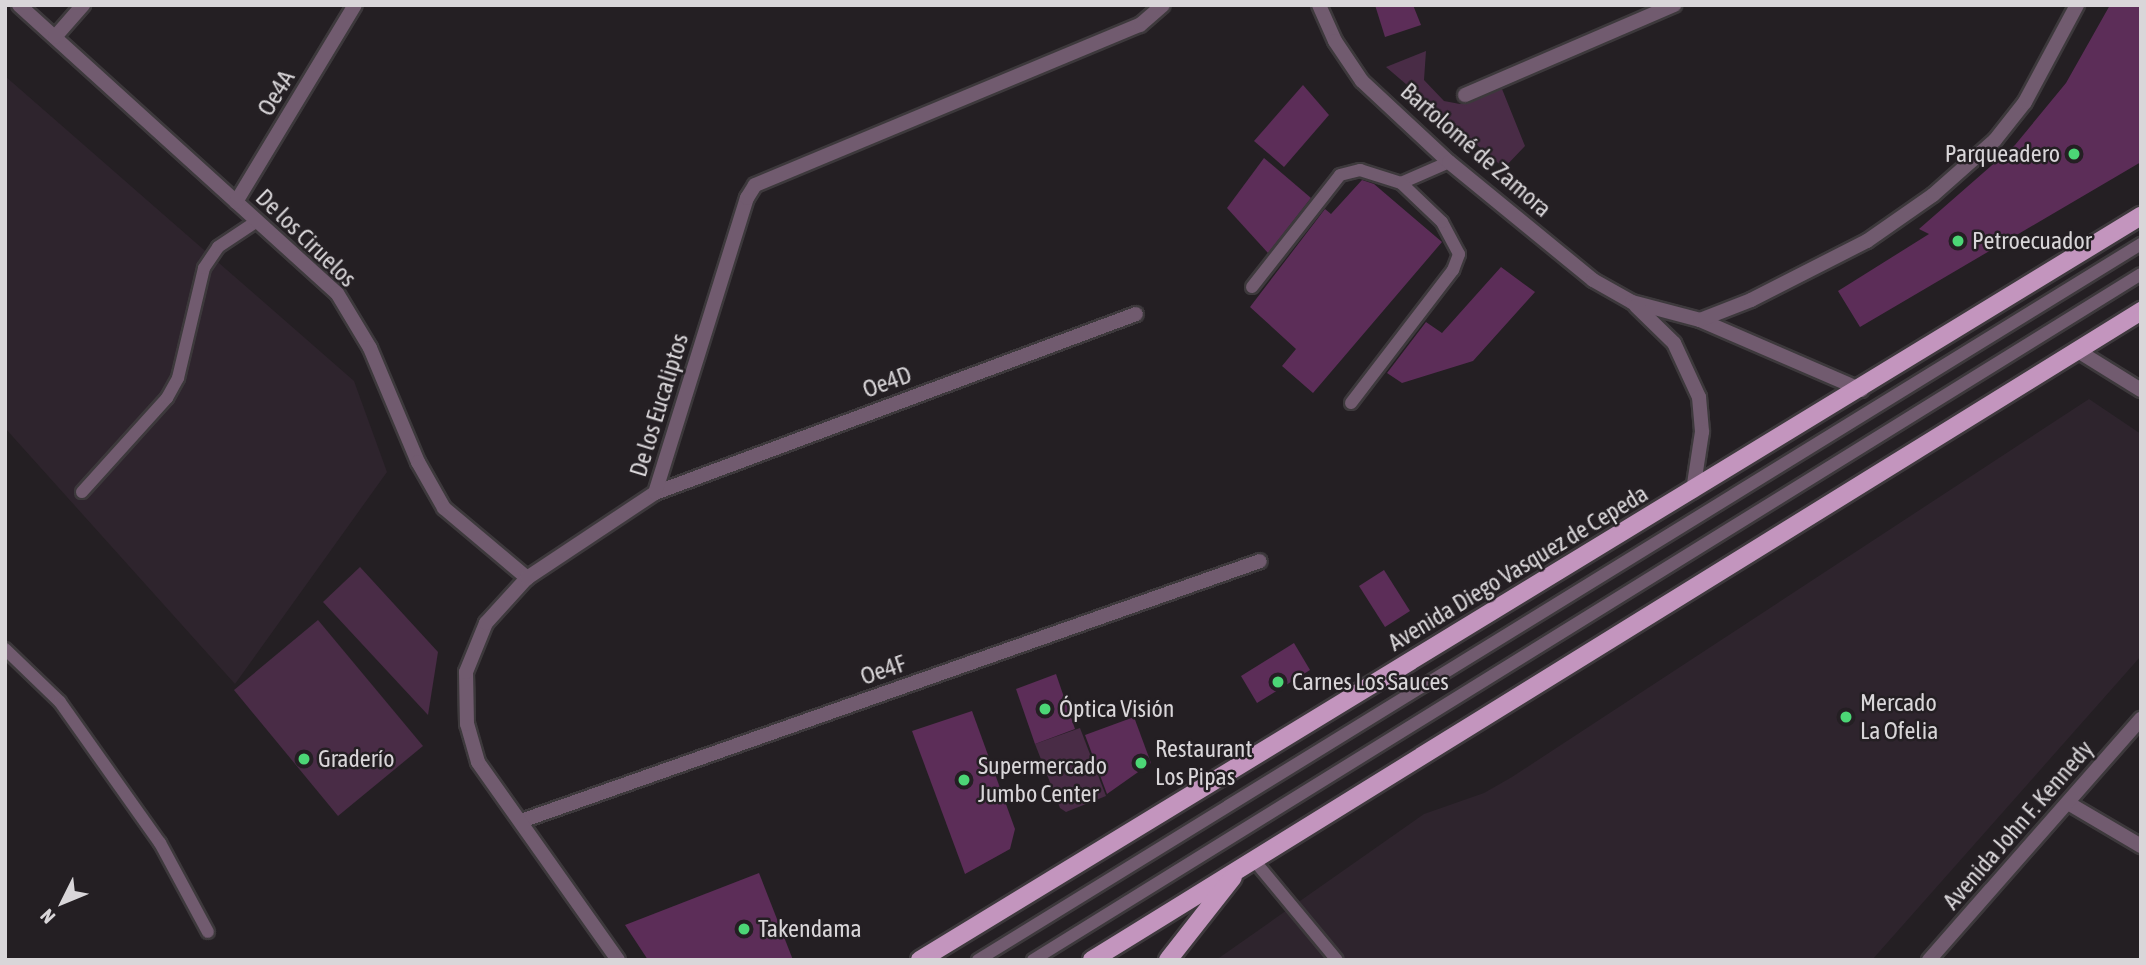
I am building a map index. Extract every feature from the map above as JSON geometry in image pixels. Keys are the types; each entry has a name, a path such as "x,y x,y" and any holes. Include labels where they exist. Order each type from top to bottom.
{"main road":[{"name":"Avenida Diego Vasquez de Cepeda","path":"920,960 1862,390 2141,216"},
{"path":"1092,960 2141,312"},
{"path":"1168,960 1247,864"}],"street":[{"name":"De los Ciruelos","path":"19,5 337,293 370,348 418,462 444,508 527,578"},
{"path":"55,37 83,5"},
{"name":"Oe4A","path":"236,202 355,5"},
{"name":"De los Eucaliptos","path":"618,960 478,762 467,724 466,672 486,624 527,578 655,493 747,198 755,185 1140,25 1163,5"},
{"name":"Bartolomé de Zamora","path":"1319,5 1335,41 1362,81 1449,162 1593,280 1632,302 1700,320 1862,390"},
{"path":"1465,95 1674,5"},
{"path":"1700,320 1767,292 1867,241 1933,195 1995,140 2025,102 2077,5"},
{"name":"Bartolomé de Zamora","path":"1632,302 1674,343 1695,385 1702,432 1693,491"},
{"name":"Oe4D","path":"655,493 1136,314"},
{"path":"2078,351 2141,390"},
{"name":"Oe4F","path":"521,821 1259,561"},
{"name":"Avenida John F. Kennedy","path":"1929,960 2141,719"},
{"path":"2068,803 2141,846"}],"lane":[{"path":"1401,183 1449,162"},
{"path":"1252,287 1340,175 1360,170 1401,183 1435,214 1459,254 1453,270 1352,403"},
{"path":"82,492 167,398 178,378 204,268 218,247 257,221"},
{"path":"978,960 2141,244"},
{"path":"1032,960 2141,274"},
{"path":"5,649 60,702 160,843 208,932"},
{"path":"1247,864 1337,960"}],"shaded area":[{"path":"1426,51 1424,80 1444,101 1460,104 1502,89 1525,146 1504,168 1386,67"},
{"path":"5,76 354,381 387,472 235,684 5,428"},
{"name":"Mercado La Ofelia","path":"2089,399 2141,434 2141,656 1872,960 1216,960 1424,814 1484,793 1512,777"},
{"path":"360,567 438,652 428,715 323,602"},
{"path":"318,620 423,746 338,816 234,690"},
{"path":"1080,728 1106,796 1066,812 1060,808 1035,744"}],"building":[{"path":"1375,5 1413,5 1421,25 1385,37"},
{"name":"Parqueadero","path":"2110,5 2141,5 2141,162 1860,327 1838,291 1929,234 1919,229 2015,145 2066,83"},
{"path":"1303,85 1329,115 1284,167 1254,141"},
{"path":"1264,158 1311,198 1268,253 1227,208"},
{"path":"1362,180 1374,184 1442,242 1313,393 1282,366 1296,349 1250,307 1325,209 1331,214"},
{"path":"1501,267 1535,292 1473,361 1402,383 1387,373 1426,322 1442,333"},
{"path":"1384,570 1410,611 1385,627 1359,586"},
{"path":"1294,643 1310,670 1257,703 1241,676"},
{"name":"Óptica Visión","path":"1056,674 1075,729 1035,744 1016,689"},
{"name":"Supermercado Jumbo Center","path":"972,711 1015,829 1010,849 965,874 912,731"},
{"path":"1134,717 1151,763 1107,794 1085,735"},
{"path":"759,873 793,960 648,960 625,925"}],"place":[{"name":"Parqueadero","path":"2074,154"},
{"name":"Petroecuador","path":"1958,241"},
{"name":"Carnes Los Sauces","path":"1278,682"},
{"name":"Óptica Visión","path":"1045,709"},
{"name":"Mercado La Ofelia","path":"1846,717"},
{"name":"Graderío","path":"304,759"},
{"name":"Restaurant Los Pipas","path":"1141,763"},
{"name":"Supermercado Jumbo Center","path":"964,780"},
{"name":"Takendama","path":"744,929"}]}
